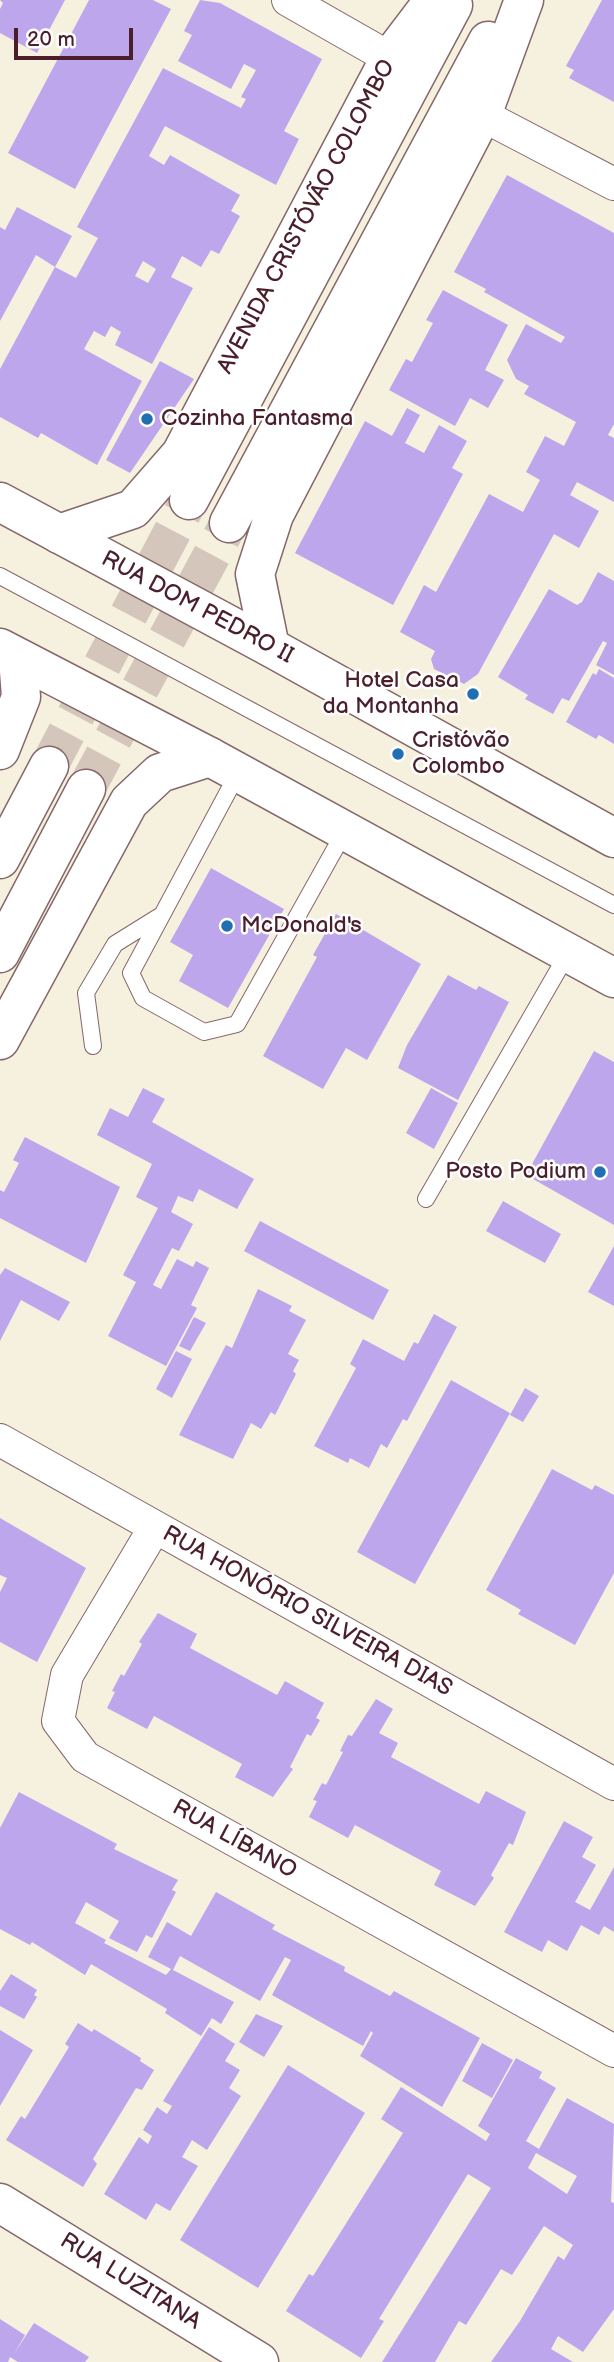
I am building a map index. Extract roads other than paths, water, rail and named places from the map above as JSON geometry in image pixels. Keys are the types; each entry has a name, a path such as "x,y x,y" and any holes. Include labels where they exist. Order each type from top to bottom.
{"main road":[{"name":"AVENIDA CRISTÓVÃO COLOMBO","path":"59,534 133,509 181,454 403,65 434,0"},
{"path":"189,500 403,65 456,0"},
{"path":"229,523 510,0"},
{"path":"270,647 255,574 274,515 482,115 524,0"},
{"name":"RUA DOM PEDRO II","path":"0,502 270,647 614,838"},
{"path":"0,750 22,697 9,653"},
{"path":"9,653 224,765 614,978"},
{"path":"0,1040 129,802 160,773 224,765"},
{"path":"0,859 49,766"},
{"path":"0,953 86,789"},
{"name":"RUA LUZITANA","path":"0,2203 259,2362"}],"street":[{"path":"288,0 403,65"},
{"path":"482,115 614,184"},
{"name":"RUA HONÓRIO SILVEIRA DIAS","path":"0,1440 614,1784"},
{"name":"RUA LÍBANO","path":"155,1527 67,1675 58,1721 85,1756 614,2051"}],"lane":[{"path":"0,576 614,905"},
{"path":"224,765 162,915 131,973 143,998 204,1032 237,1024 345,831"},
{"path":"93,1046 86,993 115,944 162,915"},
{"path":"426,1199 568,953"}],"tunnel":[{"path":"49,766 189,500"},
{"path":"86,789 229,523"}],"place":[{"name":"Cozinha Fantasma","path":"147,419"},
{"name":"Hotel Casa da Montanha","path":"473,694"},
{"name":"Cristóvão Colombo","path":"398,754"},
{"name":"McDonald's","path":"227,926"},
{"name":"Posto Podium","path":"600,1172"}]}
